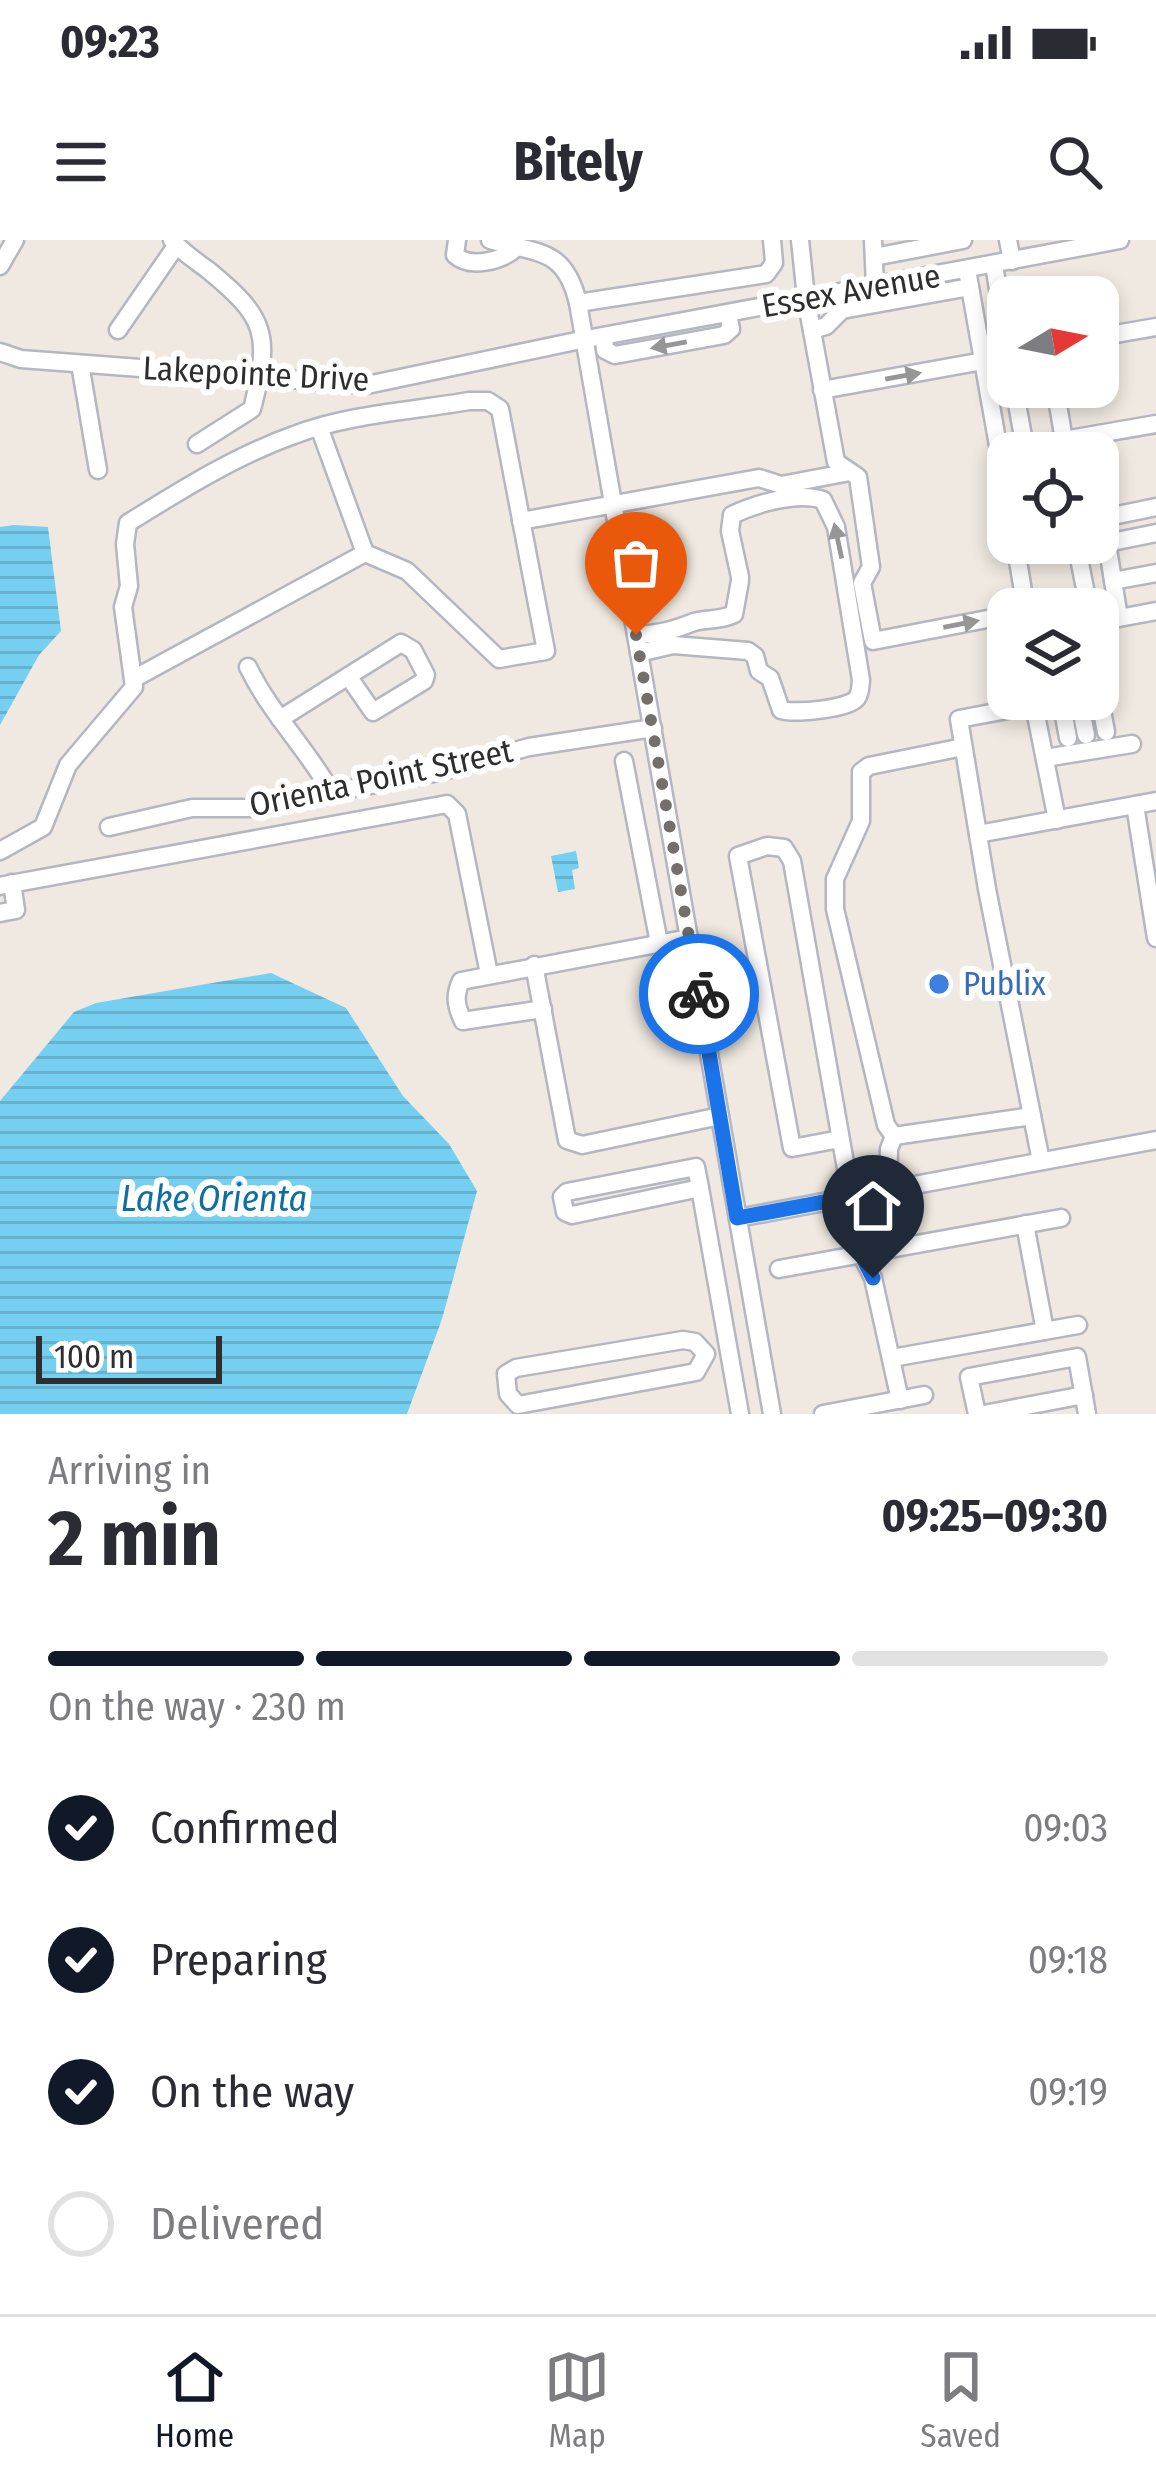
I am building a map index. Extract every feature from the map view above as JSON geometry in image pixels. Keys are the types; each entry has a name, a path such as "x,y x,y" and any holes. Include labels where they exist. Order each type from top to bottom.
{"street":[{"path":"0,266 15,240"},
{"path":"457,240 455,255 470,263 516,248"},
{"path":"490,240 559,260 572,279 772,1414"},
{"path":"578,304 766,274 773,263 772,240"},
{"path":"800,240 822,390 843,467 858,477 872,567 862,583 873,641 987,618"},
{"path":"875,286 873,248 963,240"},
{"path":"1001,276 1008,240"},
{"name":"Essex Avenue","path":"581,340 875,286 968,279 1057,246 1120,240"},
{"path":"118,330 174,243 244,299 260,322 260,376 252,409 197,444"},
{"path":"812,329 826,326 842,310 968,279 996,432"},
{"path":"1119,333 1156,327"},
{"name":"Lakepointe Drive","path":"0,352 21,359 367,386 581,340"},
{"path":"822,390 983,361"},
{"path":"80,364 98,470"},
{"path":"0,851 43,827 68,765 134,687 123,607 128,586 124,544 128,523 201,478 292,435 319,427 470,401 488,401 500,409 546,651 500,659 407,571 365,553 319,427"},
{"path":"1119,433 1156,424"},
{"path":"521,521 759,478 782,485 843,467"},
{"path":"813,496 824,500 836,526 860,694 852,704 789,713 781,710 770,678 759,671 755,656 748,651 637,644 693,622 734,614 740,579 730,531 732,515 813,496"},
{"path":"1119,515 1156,507"},
{"path":"1119,541 1156,533"},
{"path":"135,679 365,553"},
{"path":"1110,564 1119,618 1156,611"},
{"path":"1113,581 1156,573"},
{"path":"693,622 698,650"},
{"path":"280,719 348,676 401,643 413,650 426,675 424,681 373,712 348,676"},
{"path":"248,667 267,707 313,760 330,790"},
{"path":"1041,1161 959,718 1034,705 1058,820"},
{"path":"1073,720 1079,731"},
{"name":"Orienta Point Street","path":"109,827 176,811 250,808 444,771 529,747 653,728"},
{"path":"1045,758 1132,744"},
{"path":"894,1136 886,1125 835,909 835,879 861,821 861,772 869,766 963,747"},
{"path":"624,761 659,943"},
{"path":"978,834 1156,801"},
{"path":"0,913 16,910 6,885 447,804 457,814 489,974"},
{"path":"1135,805 1156,938"},
{"path":"840,1139 792,1148 738,856 767,846 784,848 792,861 861,1254 873,1278 900,1400"},
{"path":"542,1009 463,1021 455,1005 461,981 689,938"},
{"path":"534,965 567,1140 574,1144 720,1116"},
{"path":"894,1136 1032,1116"},
{"path":"888,1190 894,1136"},
{"path":"737,1218 1156,1140"},
{"path":"700,1188 572,1216 562,1197 567,1192 694,1166 700,1188 740,1414"},
{"path":"779,1269 1060,1218"},
{"path":"1025,1224 1045,1331"},
{"path":"892,1358 1078,1324"},
{"path":"683,1340 695,1342 706,1354 696,1372 518,1406 508,1394 506,1374 516,1368 683,1340"},
{"path":"706,1354 760,1344"},
{"path":"1084,1395 981,1414 969,1377 1077,1357 1088,1414"},
{"path":"823,1414 924,1395"}],"water":[{"path":"0,527 48,527 61,631 39,655 0,725"},
{"path":"576,851 575,889 558,892 551,856"},
{"name":"Lake Orienta","path":"271,973 346,1008 403,1096 449,1144 477,1191 442,1319 407,1414 0,1414 0,1101 74,1012 96,1003"}],"way so far":[{"path":"636,635 699,994"}],"place":[{"name":"Publix","path":"939,984"}],"route":[{"path":"699,994 737,1218 850,1197 861,1254 873,1278"}]}
